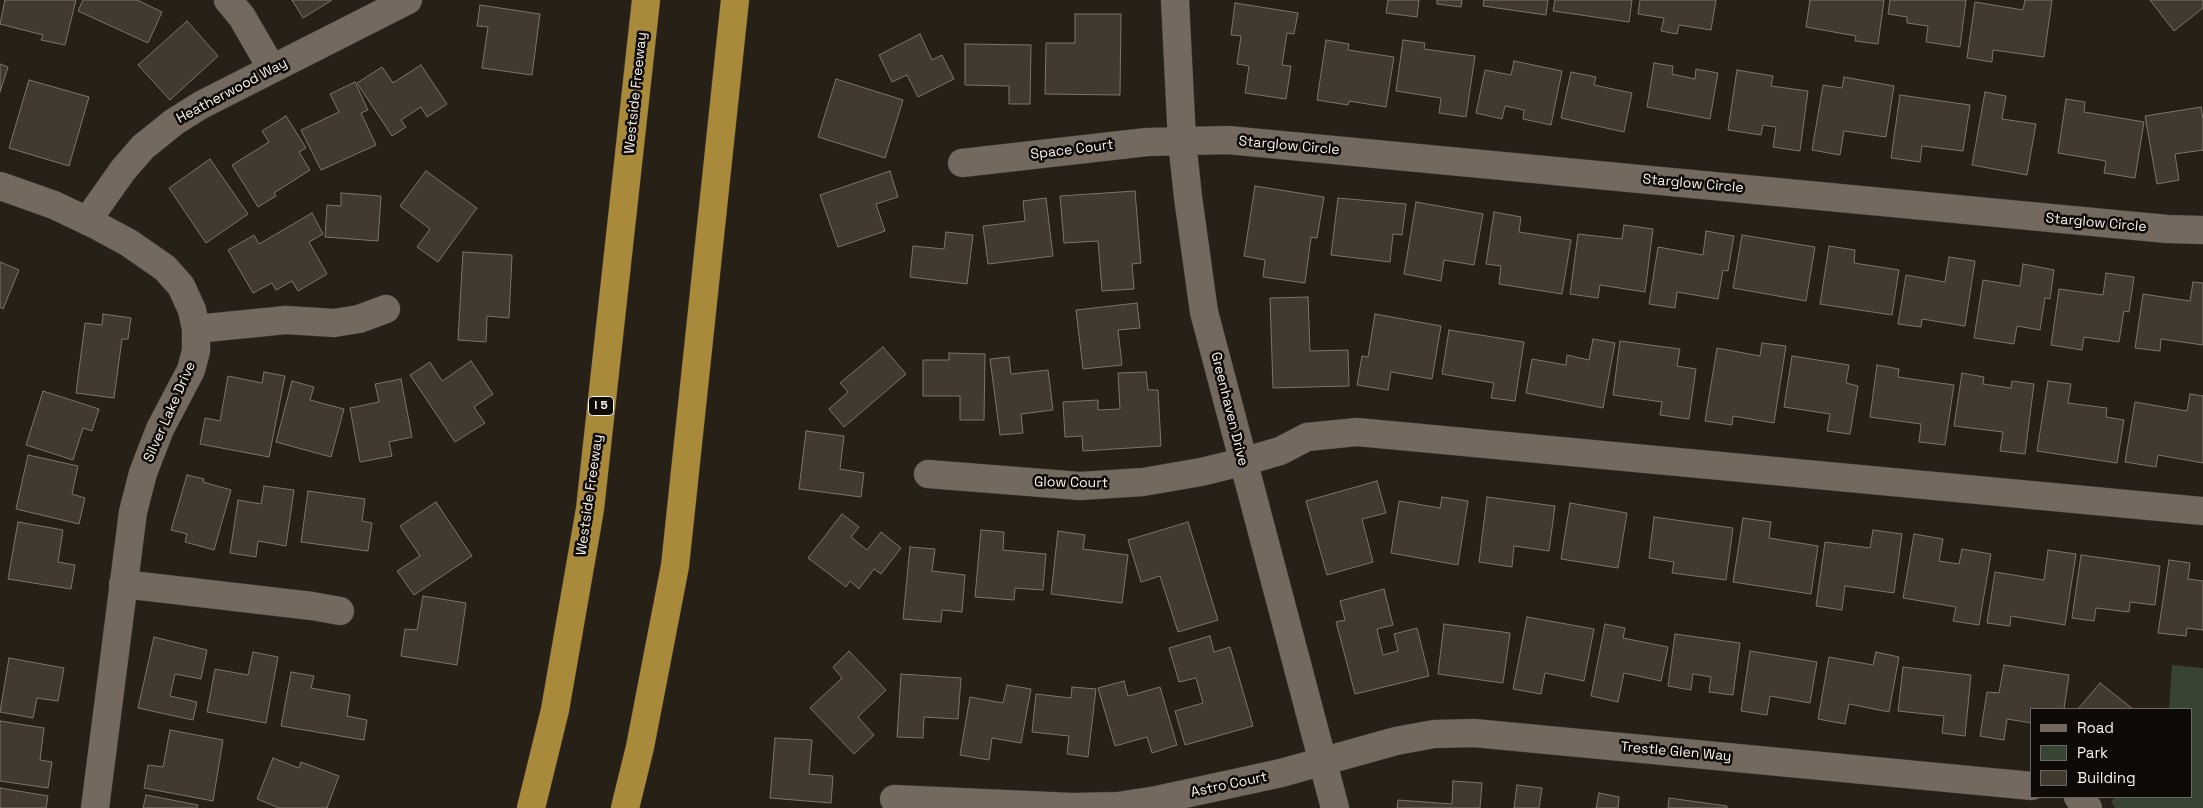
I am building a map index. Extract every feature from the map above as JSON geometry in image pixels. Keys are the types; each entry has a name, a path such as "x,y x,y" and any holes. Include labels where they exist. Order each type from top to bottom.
{"highway":[{"name":"Westside Freeway","path":"532,808 555,710 590,509 646,0"},
{"path":"625,808 640,747 675,566 735,0"}],"street":[{"path":"228,0 242,18 272,69"},
{"name":"Heatherwood Way","path":"87,221 122,170 143,147 174,122 201,105 408,0"},
{"name":"Greenhaven Drive","path":"1175,0 1182,141 1204,312 1242,462 1335,808"},
{"name":"Starglow Circle","path":"1182,141 1228,140 2157,228 2203,230"},
{"name":"Space Court","path":"962,163 1147,142 1182,141"},
{"name":"Silver Lake Drive","path":"0,186 54,205 87,221 129,243 165,268 181,286 192,310 196,329 196,351 191,370 160,429 143,472 133,512 95,808"},
{"path":"196,329 286,320 334,323 359,319 386,309"},
{"path":"1242,462 1280,451 1307,437 1357,432 1379,433 2203,511"},
{"name":"Glow Court","path":"928,474 1080,486 1142,482 1202,472 1242,462"},
{"path":"123,584 312,606 340,611"},
{"name":"Trestle Glen Way","path":"1322,762 1396,741 1434,734 1474,733 2030,786"},
{"name":"Astro Court","path":"894,800 1072,807 1118,806 1167,798 1282,773 1322,762"},
{"path":"2079,798 2088,808"}],"green space":[{"path":"2172,665 2203,668 2203,808 2115,808 2111,801 2115,798 2193,798 2193,708 2169,708"}],"building":[{"path":"5,0 76,0 65,45 41,40 43,35 0,24"},
{"path":"83,0 137,0 162,12 148,43 78,11"},
{"path":"292,0 332,0 303,18"},
{"path":"1388,0 1419,0 1417,17 1386,13"},
{"path":"1437,0 1462,0 1461,7 1437,4"},
{"path":"1484,0 1548,0 1546,15 1483,6"},
{"path":"1555,0 1632,0 1629,22 1553,11"},
{"path":"1640,0 1716,0 1711,30 1679,25 1677,34 1661,31 1664,18 1638,14"},
{"path":"1810,0 1884,0 1878,44 1855,41 1856,36 1806,27"},
{"path":"1890,0 1966,0 1960,47 1926,42 1928,26 1907,23 1907,17 1888,14"},
{"path":"2025,0 2052,0 2044,57 1993,50 1992,62 1967,58 1975,2 2023,10"},
{"path":"2150,0 2203,0 2203,8 2174,31"},
{"path":"1235,3 1298,13 1294,34 1287,33 1282,65 1291,66 1286,99 1245,93 1249,66 1237,64 1241,36 1231,35"},
{"path":"480,5 540,14 532,75 482,68 488,27 477,26"},
{"path":"1075,14 1121,14 1120,95 1045,94 1046,43 1075,43"},
{"path":"187,21 218,56 170,100 138,65"},
{"path":"920,34 932,60 942,55 954,79 918,97 907,75 892,82 879,55"},
{"path":"1326,40 1349,44 1348,50 1394,57 1386,107 1349,101 1348,105 1317,100"},
{"path":"1403,40 1425,43 1424,49 1475,56 1466,117 1439,113 1441,98 1396,91"},
{"path":"965,44 1031,45 1030,104 1009,104 1009,86 965,85"},
{"path":"1514,61 1562,71 1551,125 1523,119 1524,110 1505,106 1502,119 1476,113 1485,70 1511,75"},
{"path":"1654,63 1673,66 1672,74 1695,79 1696,69 1718,73 1710,119 1647,107"},
{"path":"0,64 8,67 0,92"},
{"path":"421,65 447,104 427,117 421,107 401,120 406,127 392,136 357,83 382,67 393,83"},
{"path":"1737,70 1773,76 1771,86 1808,91 1800,151 1773,147 1776,127 1763,125 1761,135 1728,130"},
{"path":"1571,72 1596,77 1594,85 1632,93 1624,132 1561,118"},
{"path":"1844,77 1894,86 1886,137 1844,131 1840,155 1812,150 1823,85 1842,88"},
{"path":"836,79 903,100 885,158 818,137"},
{"path":"29,80 89,97 69,166 9,148"},
{"path":"355,82 368,110 361,113 376,145 321,170 301,130 339,112 330,94"},
{"path":"1985,92 2006,96 2002,119 2036,124 2027,175 1972,165"},
{"path":"1900,95 1970,105 1963,151 1922,146 1920,162 1891,158"},
{"path":"2066,99 2085,102 2084,112 2144,122 2135,178 2104,173 2106,161 2058,153"},
{"path":"2201,107 2203,150 2175,154 2179,180 2157,184 2145,116"},
{"path":"286,116 306,148 299,152 310,170 274,193 276,196 258,207 232,165 269,142 262,131"},
{"path":"210,159 248,214 206,243 169,188"},
{"path":"426,171 477,208 438,262 417,247 430,229 400,206"},
{"path":"890,171 898,197 876,204 885,231 838,247 820,195"},
{"path":"1255,186 1324,197 1317,238 1311,237 1305,283 1263,277 1265,260 1244,256"},
{"path":"1135,191 1141,263 1132,264 1134,289 1102,291 1098,241 1064,243 1060,196"},
{"path":"341,193 381,196 378,241 325,237 327,205 341,206"},
{"path":"1046,198 1053,256 988,264 983,226 1025,221 1023,201"},
{"path":"1338,198 1406,204 1402,235 1393,234 1390,262 1331,255"},
{"path":"1416,202 1483,214 1474,265 1444,260 1441,281 1404,274"},
{"path":"1494,212 1521,217 1519,232 1571,240 1562,294 1499,284 1501,266 1486,264"},
{"path":"312,213 323,234 309,242 327,274 298,291 292,281 276,290 272,283 253,293 228,250 254,235 259,244"},
{"path":"1624,225 1653,229 1645,292 1600,285 1598,298 1570,294 1578,234 1622,239"},
{"path":"1706,231 1734,236 1728,271 1723,270 1718,299 1677,292 1675,308 1649,304 1658,247 1703,255"},
{"path":"946,232 973,235 967,284 910,277 913,246 944,249"},
{"path":"1742,235 1815,247 1806,301 1733,288"},
{"path":"1829,246 1855,250 1854,263 1899,270 1892,315 1820,304"},
{"path":"463,252 512,255 509,318 487,316 486,342 458,340"},
{"path":"1949,257 1975,261 1965,326 1922,319 1921,327 1898,324 1906,275 1945,282"},
{"path":"0,262 19,270 3,309 0,307"},
{"path":"2023,264 2054,270 2050,299 2045,298 2040,330 2017,326 2014,344 1974,338 1983,280 2020,286"},
{"path":"2106,273 2134,277 2129,312 2124,311 2119,342 2084,337 2082,350 2051,345 2059,289 2103,295"},
{"path":"2193,282 2203,283 2203,345 2161,339 2160,351 2135,348 2143,294 2190,301"},
{"path":"1308,297 1310,351 1348,350 1349,386 1273,388 1270,298"},
{"path":"1137,303 1140,328 1118,330 1122,365 1083,369 1076,310"},
{"path":"103,314 131,318 128,339 122,339 114,398 76,393 85,323 102,325"},
{"path":"1375,314 1441,326 1432,379 1391,372 1388,390 1357,385 1362,356 1368,357"},
{"path":"1449,330 1524,342 1515,401 1491,398 1494,383 1442,374"},
{"path":"1593,339 1615,343 1603,408 1526,393 1532,359 1566,365 1567,355 1589,360"},
{"path":"1620,341 1680,349 1677,366 1696,369 1689,419 1660,415 1662,402 1613,395"},
{"path":"1762,343 1786,346 1774,423 1733,416 1732,425 1705,421 1717,348 1760,356"},
{"path":"883,347 906,374 844,427 829,409 848,392 840,383"},
{"path":"949,353 985,354 984,420 960,420 960,396 923,396 923,360 949,360"},
{"path":"1792,356 1849,365 1846,383 1858,386 1850,434 1827,431 1830,414 1784,407"},
{"path":"1009,357 1011,374 1048,370 1053,410 1021,414 1023,433 1000,435 990,359"},
{"path":"471,361 493,394 474,407 485,423 455,442 410,375 430,362 442,381"},
{"path":"1877,365 1899,369 1898,377 1954,385 1945,445 1919,442 1921,424 1870,417"},
{"path":"264,372 285,376 269,457 200,444 205,418 220,421 228,376 262,383"},
{"path":"1146,372 1148,390 1158,390 1161,446 1083,451 1082,436 1065,437 1063,402 1098,400 1098,410 1120,409 1118,373"},
{"path":"1962,373 1984,377 1983,384 2011,388 2012,381 2034,384 2025,454 2000,451 2003,432 1954,426"},
{"path":"401,379 412,437 389,442 392,456 360,462 350,408 379,402 375,384"},
{"path":"292,381 314,387 310,400 344,409 331,457 276,442"},
{"path":"2048,381 2071,384 2068,403 2107,408 2106,417 2124,420 2117,463 2037,451"},
{"path":"43,391 99,409 92,431 83,428 73,460 26,445"},
{"path":"2190,394 2203,396 2203,463 2158,455 2156,467 2125,462 2135,402 2187,411"},
{"path":"806,431 844,436 840,469 864,473 861,497 799,489"},
{"path":"28,455 78,466 72,494 85,498 79,524 16,509"},
{"path":"187,475 204,479 203,482 231,490 214,550 185,542 187,534 171,530"},
{"path":"1377,481 1386,513 1362,519 1373,562 1327,575 1306,501"},
{"path":"264,486 294,490 286,546 258,541 256,557 230,553 238,500 261,504"},
{"path":"308,491 365,499 362,521 372,523 368,551 301,542"},
{"path":"1442,497 1468,501 1458,565 1391,553 1399,501 1440,508"},
{"path":"1487,497 1555,506 1549,551 1514,546 1512,567 1479,562"},
{"path":"436,502 472,556 414,595 397,571 420,556 400,526"},
{"path":"1570,503 1627,513 1618,568 1561,559"},
{"path":"842,514 859,527 851,537 867,550 881,532 901,548 881,574 874,569 859,589 850,581 846,587 808,558"},
{"path":"1654,517 1733,528 1726,580 1672,573 1674,562 1649,558"},
{"path":"1743,518 1771,522 1769,538 1818,546 1811,594 1733,582"},
{"path":"18,522 63,530 58,562 75,565 71,589 8,579"},
{"path":"1188,522 1218,620 1178,632 1160,576 1141,582 1128,540"},
{"path":"981,530 1004,532 1003,550 1046,554 1043,590 1015,588 1014,600 975,597"},
{"path":"1873,530 1902,534 1894,593 1845,586 1842,610 1816,606 1825,542 1870,548"},
{"path":"1058,531 1085,535 1083,549 1128,555 1122,603 1051,594"},
{"path":"1914,534 1943,539 1939,561 1959,564 1962,549 1991,554 1979,625 1953,621 1956,607 1903,598"},
{"path":"910,547 935,549 932,571 965,575 962,612 942,610 941,622 903,619"},
{"path":"2048,550 2076,554 2065,625 2011,616 2010,626 1987,623 1995,572 2044,580"},
{"path":"2081,555 2160,566 2155,605 2130,602 2129,612 2096,608 2094,621 2072,618"},
{"path":"2169,560 2190,563 2188,579 2203,581 2203,630 2187,628 2186,636 2158,633"},
{"path":"1384,589 1393,625 1377,629 1383,655 1398,651 1394,634 1417,628 1429,676 1355,694 1336,622 1345,620 1340,601"},
{"path":"423,596 466,603 457,665 401,656 405,629 417,630"},
{"path":"1527,617 1594,629 1584,681 1545,673 1541,694 1513,689"},
{"path":"1444,624 1510,633 1503,683 1438,674"},
{"path":"1605,624 1625,628 1623,638 1668,647 1661,681 1624,673 1618,702 1591,696"},
{"path":"1675,634 1740,643 1733,695 1709,692 1711,677 1693,674 1691,690 1668,686"},
{"path":"1210,636 1214,652 1230,647 1253,726 1185,745 1175,711 1203,703 1196,678 1179,682 1169,648"},
{"path":"154,637 207,650 201,679 175,674 170,696 197,702 193,720 138,708"},
{"path":"849,651 886,690 858,717 874,735 854,754 810,708 842,678 833,667"},
{"path":"1750,651 1817,662 1810,703 1770,696 1767,715 1741,711"},
{"path":"253,652 278,657 266,723 207,712 215,669 248,675"},
{"path":"1876,652 1899,657 1889,712 1849,704 1845,724 1818,719 1829,657 1873,665"},
{"path":"9,658 64,668 58,701 37,698 33,718 0,712"},
{"path":"2004,665 2069,675 2064,708 2030,708 2030,723 2007,719 2004,740 1980,736 1987,692 1999,693"},
{"path":"1903,667 1971,675 1965,736 1942,733 1944,716 1898,711"},
{"path":"291,672 314,676 311,688 350,695 347,716 367,720 364,740 281,726"},
{"path":"901,674 961,678 958,719 924,717 923,738 897,737"},
{"path":"1124,681 1128,696 1160,687 1177,745 1152,753 1147,737 1115,746 1098,688"},
{"path":"2100,683 2132,708 2079,708"},
{"path":"1007,685 1031,689 1021,743 992,738 989,760 960,755 970,697 1003,703"},
{"path":"1072,687 1096,689 1088,757 1067,754 1069,736 1032,732 1036,694 1071,698"},
{"path":"0,721 44,728 40,760 52,762 48,788 0,781"},
{"path":"170,730 223,740 213,801 144,788 148,765 163,767"},
{"path":"775,738 812,740 809,774 833,776 831,803 770,798"},
{"path":"273,758 299,768 301,762 339,776 327,808 279,808 257,799"},
{"path":"1453,781 1482,783 1480,808 1397,808 1398,800 1452,804"},
{"path":"1517,785 1542,788 1539,808 1514,808"},
{"path":"0,788 48,796 46,808 0,808"},
{"path":"1599,793 1619,797 1618,808 1596,808"},
{"path":"146,795 198,805 197,808 143,808"},
{"path":"1669,798 1727,806 1727,808 1668,808"}]}
